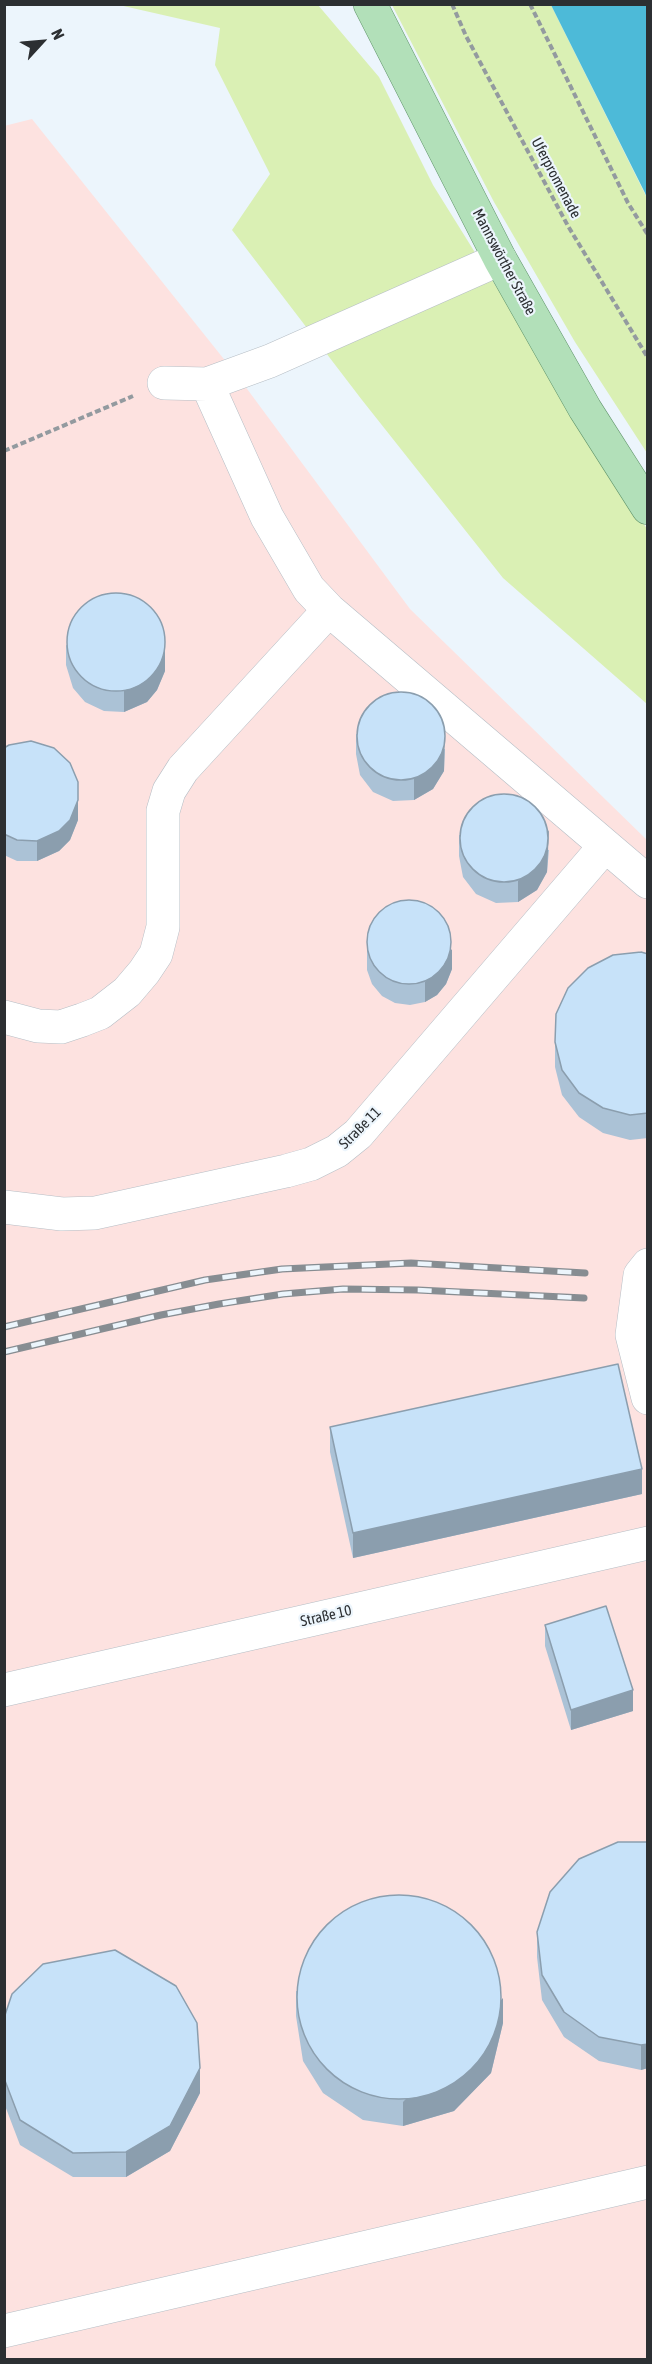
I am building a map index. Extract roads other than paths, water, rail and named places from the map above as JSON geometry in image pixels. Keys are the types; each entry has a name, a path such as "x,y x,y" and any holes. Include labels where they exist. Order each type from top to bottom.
{"main road":[{"name":"Mannswörther Straße","path":"369,6 501,259 585,409 648,507"}],"street":[{"path":"164,383 207,384 270,361 501,259"},
{"path":"207,384 267,517 309,589 329,610 648,882"},
{"path":"4,1017 38,1026 61,1027 100,1013 127,992 144,972 156,954 163,927 163,811 169,791 183,769 329,610"},
{"name":"Straße 11","path":"4,1207 62,1214 95,1213 286,1171 311,1164 337,1151 358,1134 605,846"},
{"path":"645,1272 632,1335 648,1398"},
{"name":"Straße 10","path":"4,1690 648,1542"},
{"path":"4,2331 648,2182"}],"water":[{"path":"551,5 647,5 647,198 645,193"}],"railway":[{"path":"4,1327 205,1280 282,1269 411,1263 585,1273"},
{"path":"4,1352 161,1315 283,1294 343,1289 584,1298"}]}
